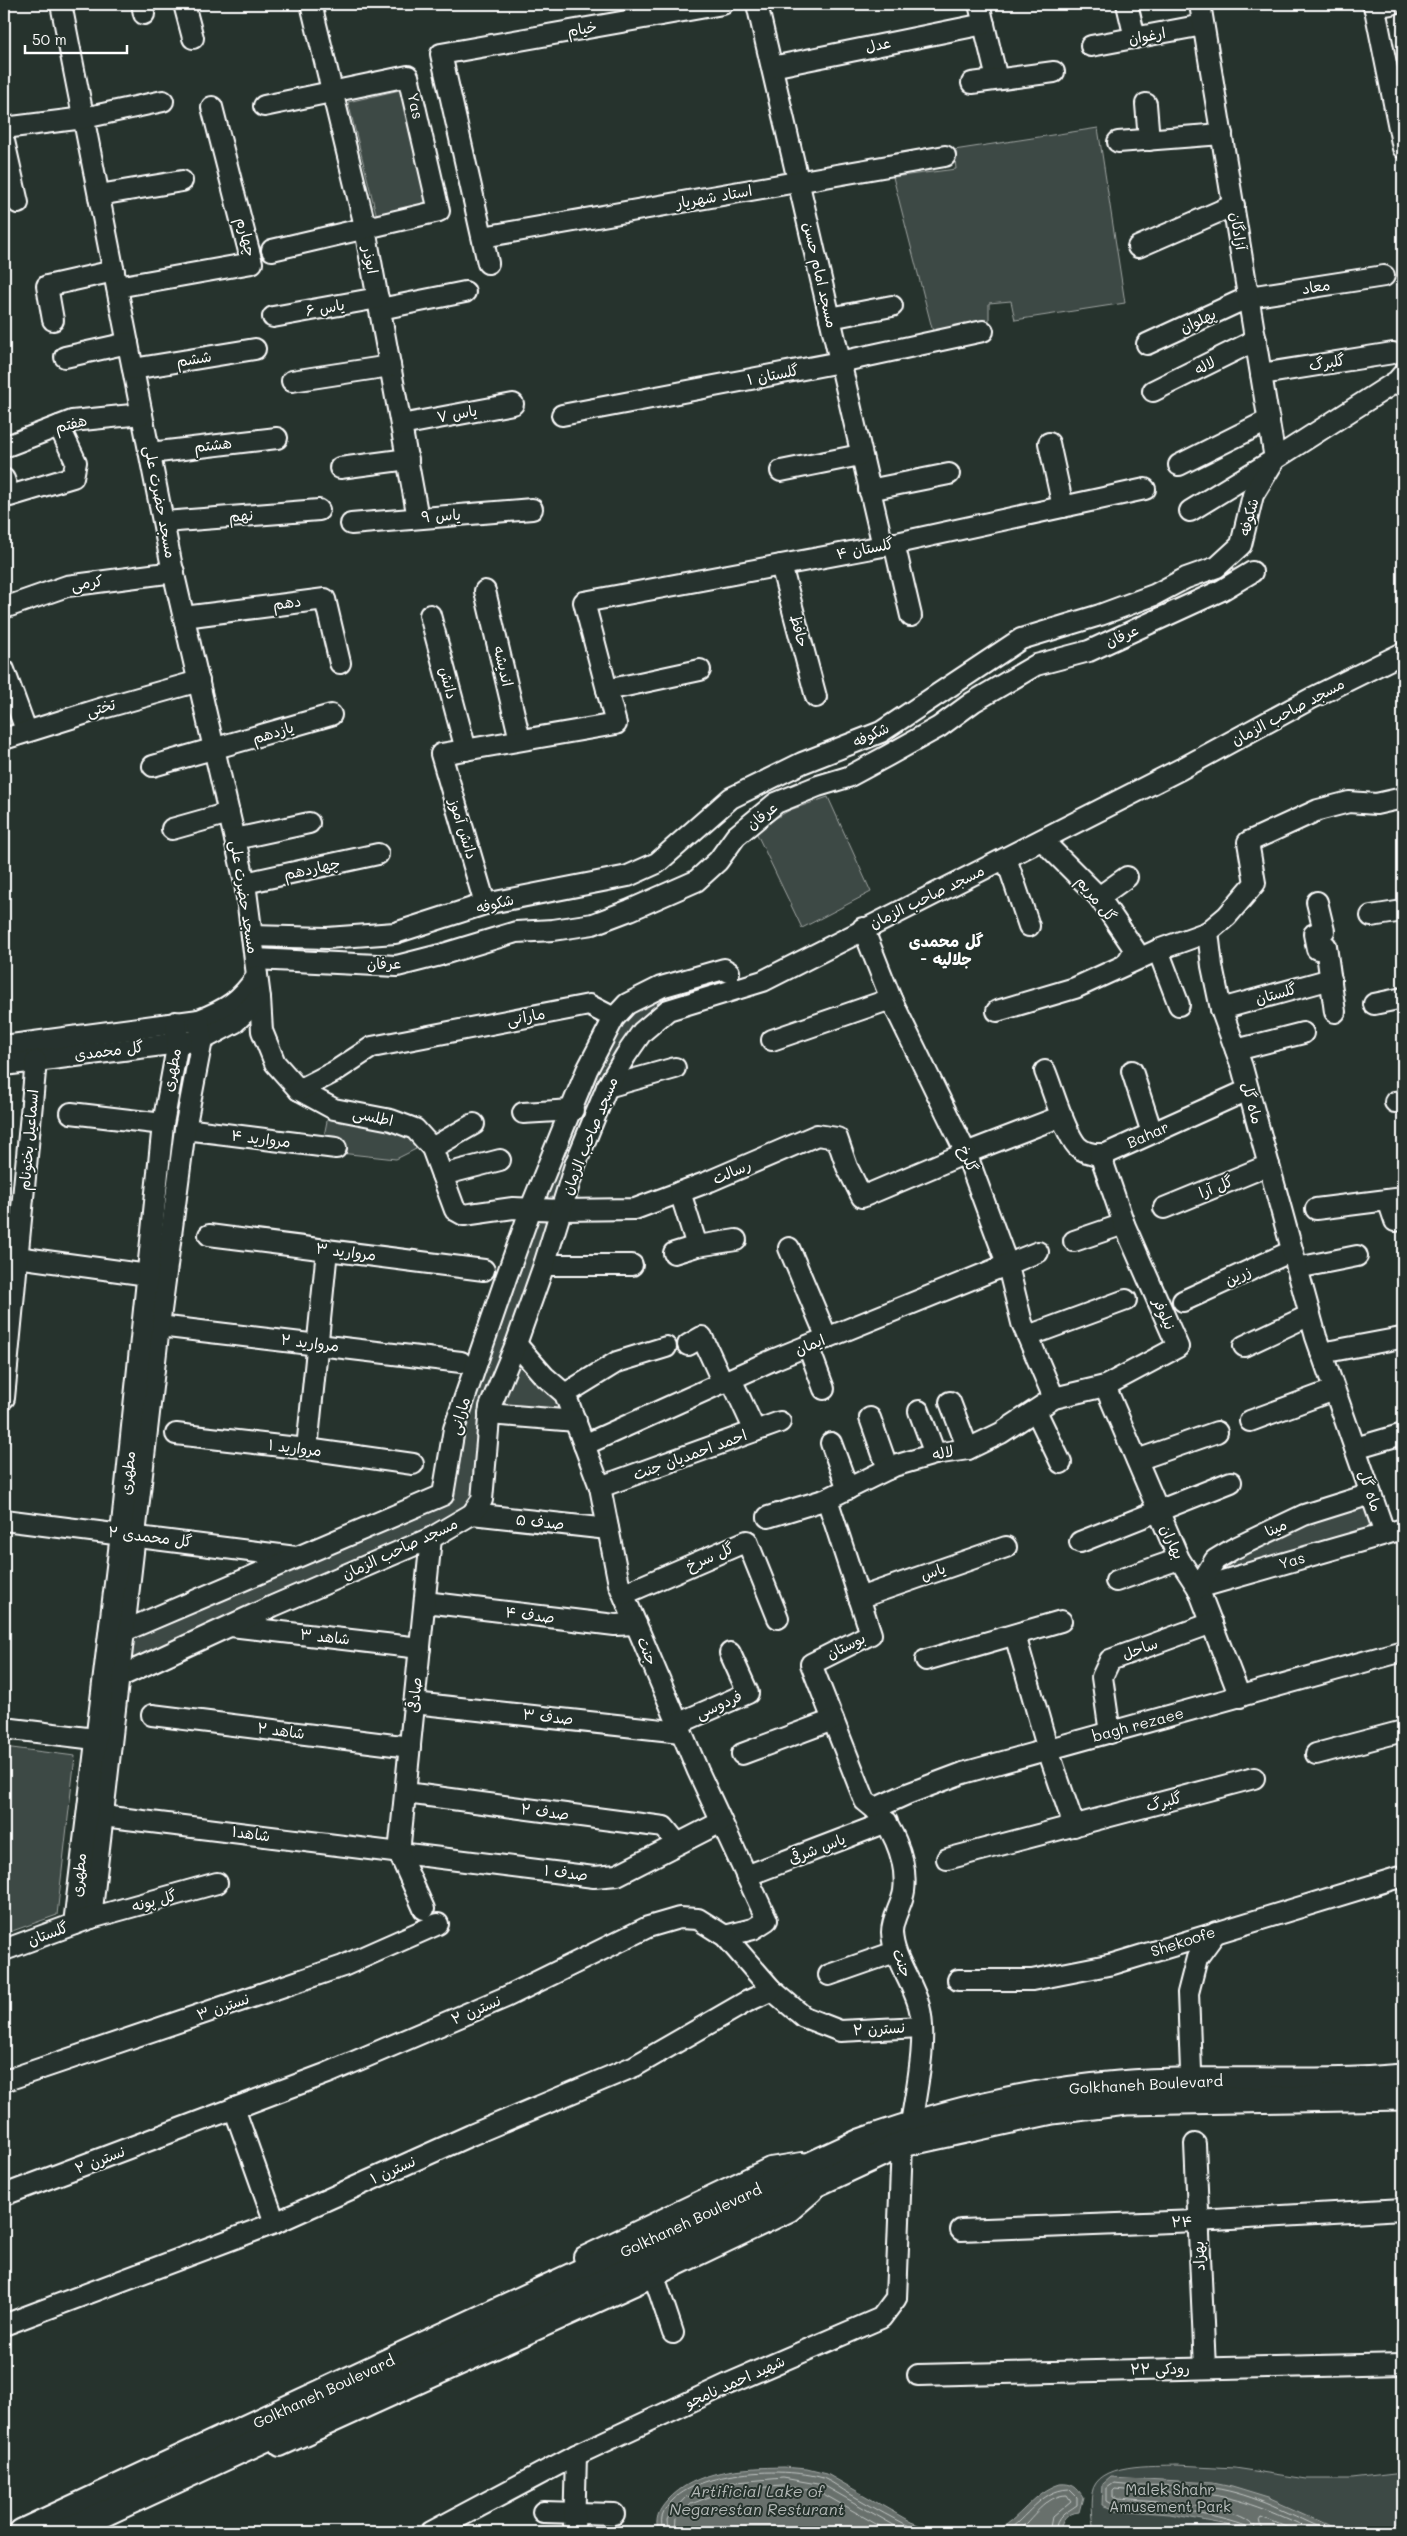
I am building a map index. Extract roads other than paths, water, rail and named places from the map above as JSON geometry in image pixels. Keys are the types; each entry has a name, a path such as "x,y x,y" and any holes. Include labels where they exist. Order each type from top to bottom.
{"main road":[{"name":"Golkhaneh Boulevard","path":"22,2532 184,2467 824,2170 907,2134 1192,2091 1400,2081"},
{"name":"Golkhaneh Boulevard","path":"64,2532 184,2467"}],"street":[{"name":"مسجد حضرت علی","path":"62,4 174,572 245,883 260,998"},
{"path":"184,4 193,38"},
{"name":"ابوذر","path":"311,4 364,227 418,518"},
{"name":"خیام","path":"483,237 441,54 723,4"},
{"name":"مسجد امام حسن","path":"757,4 860,455 869,490 910,616"},
{"path":"980,4 997,79"},
{"path":"1127,4 1135,38"},
{"name":"آزادگان","path":"1200,4 1275,459"},
{"path":"1380,5 1395,64 1403,148"},
{"name":"عدل","path":"772,67 984,24"},
{"name":"ارغوان","path":"1091,46 1204,25"},
{"path":"972,82 1054,72"},
{"name":"Yas","path":"264,106 332,90 408,76 439,211 364,227"},
{"path":"4,128 84,118 163,101"},
{"path":"1146,104 1149,140"},
{"name":"چهارم","path":"116,279 252,263 212,107"},
{"path":"1118,142 1222,134"},
{"path":"4,142 18,203"},
{"name":"استاد شهریار","path":"483,237 945,156"},
{"path":"99,196 182,181"},
{"path":"1138,248 1234,205"},
{"path":"272,250 364,227"},
{"path":"483,237 488,263"},
{"name":"معاد","path":"1249,297 1384,276"},
{"path":"53,320 47,286 116,279"},
{"name":"یاس ۶","path":"273,317 465,292"},
{"name":"پهلوان","path":"1148,344 1249,297"},
{"path":"830,318 892,306"},
{"name":"گلستان ۱","path":"562,415 840,362 982,331"},
{"name":"لاله","path":"1153,392 1256,340"},
{"path":"64,357 128,343"},
{"name":"ششم","path":"133,369 255,349"},
{"name":"گلبرگ","path":"1262,374 1393,353"},
{"path":"292,382 390,366"},
{"name":"شکوفه","path":"252,936 327,938 395,934 464,913 485,904 628,876 657,863 731,798 802,763 881,732 1021,639 1100,615 1154,595 1186,578 1216,567 1242,545 1253,495 1275,459 1397,381 1403,374"},
{"name":"یاس ۷","path":"401,424 513,404"},
{"name":"هفتم","path":"4,447 72,421 142,414"},
{"path":"1179,464 1269,420"},
{"path":"4,479 10,496 72,477 76,462 60,426"},
{"name":"هشتم","path":"150,453 277,438"},
{"path":"1049,443 1063,507"},
{"path":"781,471 860,455"},
{"path":"340,468 408,459"},
{"path":"1190,511 1275,459"},
{"path":"869,490 949,474"},
{"name":"گلستان ۴","path":"607,690 584,602 888,544 1145,489"},
{"name":"یاس ۹","path":"351,524 532,509"},
{"name":"نهم","path":"164,522 319,510"},
{"name":"حافظ","path":"781,565 816,697"},
{"name":"کرمی","path":"4,608 67,586 174,572"},
{"name":"عرفان","path":"256,967 396,966 516,932 553,930 593,924 640,907 696,881 718,861 736,836 776,803 818,786 848,777 939,726 973,702 1036,665 1089,651 1222,590 1252,572"},
{"name":"اندیشه","path":"485,591 520,740"},
{"name":"دهم","path":"184,617 325,598 340,663"},
{"name":"دانش","path":"430,616 466,750"},
{"name":"مسجد صاحب الزمان","path":"119,1678 230,1626 431,1538 472,1514 482,1500 490,1407 516,1344 576,1165 607,1087 642,1032 668,1010 763,981 863,928 1181,769 1312,698 1403,653"},
{"path":"4,670 26,730"},
{"path":"466,750 616,724 607,690 700,670"},
{"name":"تختی","path":"4,739 26,730 199,681"},
{"name":"یازدهم","path":"153,766 215,750 331,715"},
{"name":"دانش آموز","path":"466,750 441,754 485,904"},
{"path":"997,1011 1075,988 1158,950 1208,932 1227,916 1255,883 1248,842 1318,810 1349,802 1376,804 1403,798"},
{"path":"172,829 229,813"},
{"path":"235,839 309,823"},
{"name":"گل مریم","path":"1042,840 1098,897 1136,950 1126,964"},
{"name":"چهاردهم","path":"245,883 378,854"},
{"path":"1006,858 1029,926"},
{"path":"1098,897 1127,877"},
{"path":"1317,902 1324,931 1314,934 1317,948 1326,946 1335,1012"},
{"path":"1371,916 1403,911"},
{"name":"گلرخ","path":"863,928 891,999 966,1153 1008,1266 1022,1322 1054,1398"},
{"name":"ماه گل","path":"1208,932 1212,966 1221,1009 1248,1090 1321,1352 1371,1494 1394,1532"},
{"path":"1158,950 1179,1005"},
{"name":"گل محمدی","path":"4,1046 199,1020 226,1009 245,993 256,967"},
{"name":"مارانی","path":"124,1631 443,1494 454,1429 532,1207 573,1110 587,1070 614,1018 627,1004 661,986 724,969 729,972"},
{"name":"گلستان","path":"1221,1009 1331,979"},
{"name":"گل محمدی","path":"4,1066 202,1040 234,1023 260,998"},
{"name":"اطلسی","path":"260,998 262,1031 275,1063 299,1090 334,1109 391,1120 415,1130 432,1148 455,1210 464,1215 532,1207 561,1210"},
{"path":"1374,1004 1403,998"},
{"path":"772,1040 891,999"},
{"name":"مارانی","path":"299,1090 334,1072 372,1048 589,1006 614,1018"},
{"name":"مطهری","path":"83,1921 95,1739 159,1326 185,1129 202,1040 199,1020"},
{"name":"مطهری","path":"83,1921 103,1816 124,1631 128,1534 148,1275 163,1124 178,1042 176,1022"},
{"path":"1236,1050 1303,1033"},
{"name":"اسماعیل بختونام","path":"4,1398 7,1325 17,1257 36,1061"},
{"path":"607,1087 675,1068"},
{"path":"1046,1070 1062,1116 1078,1146 1092,1154 1100,1154"},
{"path":"1132,1071 1152,1133"},
{"name":"Bahar","path":"1100,1154 1248,1090"},
{"path":"523,1113 573,1110"},
{"path":"71,1113 163,1124"},
{"path":"966,1153 1062,1116"},
{"path":"432,1148 474,1124"},
{"name":"مروارید ۴","path":"185,1129 336,1148"},
{"name":"رسالت","path":"561,1210 634,1208 680,1192 817,1135 837,1138 846,1167 862,1197 966,1153"},
{"name":"نیلوفر","path":"1054,1398 1105,1386 1178,1347 1124,1224 1100,1154"},
{"path":"442,1175 500,1160"},
{"name":"گل آرا","path":"1164,1208 1269,1165"},
{"path":"680,1192 697,1246"},
{"path":"1316,1209 1396,1199 1395,1221"},
{"path":"1074,1241 1124,1224"},
{"name":"مروارید ۳","path":"209,1235 484,1270"},
{"path":"674,1253 697,1246 736,1240"},
{"path":"789,1248 828,1338"},
{"path":"306,1449 327,1250"},
{"name":"ایمان","path":"584,1445 808,1346 1008,1266 1038,1252"},
{"name":"زرین","path":"1183,1301 1294,1260 1357,1256"},
{"path":"17,1257 148,1275"},
{"path":"544,1265 632,1265"},
{"path":"1028,1336 1126,1300"},
{"path":"1244,1346 1310,1314"},
{"name":"مروارید ۲","path":"159,1326 461,1362"},
{"path":"688,1345 702,1337 755,1431"},
{"path":"1321,1352 1401,1338"},
{"name":"جنت","path":"516,1344 544,1376 565,1394 600,1487 624,1594 679,1728 767,1920 753,1929 725,1936"},
{"path":"808,1346 824,1389"},
{"path":"565,1394 617,1362 666,1347"},
{"name":"بهاران","path":"1105,1386 1179,1559 1198,1588 1240,1697"},
{"path":"1250,1421 1334,1390"},
{"name":"لاله","path":"768,1516 827,1499 888,1469 935,1454 968,1449 1001,1433 1036,1412 1054,1398"},
{"path":"950,1402 968,1449"},
{"path":"919,1411 935,1454"},
{"path":"1036,1412 1061,1463"},
{"path":"489,1414 576,1421"},
{"path":"870,1418 888,1469"},
{"name":"احمد احمدیان جنت","path":"600,1487 780,1422"},
{"path":"1137,1460 1216,1432"},
{"name":"مروارید ۱","path":"176,1434 413,1464"},
{"path":"1355,1448 1403,1434"},
{"path":"831,1443 848,1489"},
{"path":"1080,1542 1231,1482"},
{"name":"مینا","path":"1198,1588 1215,1560 1233,1549 1304,1516 1371,1494"},
{"name":"بوستان","path":"827,1499 871,1634 811,1664 865,1801 881,1815"},
{"name":"صدف ۵","path":"472,1514 608,1529"},
{"name":"گل محمدی ۲","path":"4,1520 128,1534 296,1557"},
{"name":"Yas","path":"1198,1588 1394,1532"},
{"name":"صادقی","path":"399,1852 431,1538"},
{"name":"گل سرخ","path":"624,1594 747,1541 778,1618"},
{"name":"یاس","path":"859,1598 1006,1547"},
{"path":"1116,1581 1179,1559"},
{"name":"صدف ۴","path":"424,1602 614,1625 636,1624"},
{"path":"926,1660 1061,1622"},
{"name":"ساحل","path":"1110,1733 1102,1677 1110,1660 1212,1623"},
{"name":"شاهد ۳","path":"230,1626 420,1648"},
{"path":"1015,1635 1048,1750 1074,1826"},
{"name":"bagh rezaee","path":"881,1815 907,1794 963,1773 1403,1651"},
{"name":"فردوسی","path":"679,1728 748,1693 730,1653"},
{"name":"صدف ۳","path":"414,1703 679,1728"},
{"name":"شاهد ۲","path":"152,1715 410,1747"},
{"path":"742,1754 833,1720"},
{"path":"4,1728 95,1739"},
{"path":"1316,1754 1403,1731"},
{"name":"گلبرگ","path":"947,1859 1254,1778"},
{"name":"صدف ۲","path":"406,1793 664,1827 677,1843"},
{"name":"جنت","path":"881,1815 903,1864 904,1892 892,1930 895,1952 920,2007 922,2054 907,2134"},
{"name":"یاس شرقی","path":"746,1876 881,1815"},
{"name":"شاهد۱","path":"103,1816 399,1852"},
{"name":"صدف ۱","path":"399,1852 594,1877 616,1875 721,1822"},
{"path":"399,1852 424,1909"},
{"name":"Shekoofe","path":"958,1980 1032,1980 1113,1964 1403,1876"},
{"name":"گل پونه","path":"83,1921 217,1883"},
{"name":"نسترن ۲","path":"4,2195 328,2072 506,1997 648,1927 679,1918 698,1920 725,1936 772,1990 804,2017 840,2031 920,2027"},
{"name":"گلستان","path":"4,1950 83,1921"},
{"name":"نسترن ۳","path":"4,2081 343,1966 438,1924"},
{"path":"1192,2091 1188,1992 1197,1958 1216,1932"},
{"path":"829,1975 895,1952"},
{"name":"نسترن ۱","path":"4,2324 275,2223 471,2135 635,2066 746,2002 772,1990"},
{"path":"234,2108 275,2223"},
{"name":"شهید احمد نامجو","path":"432,2532 576,2455 728,2384 881,2318 896,2298 907,2134"},
{"name":"بهزاد","path":"1195,2144 1205,2368"},
{"path":"184,2467 213,2434 770,2168 824,2170"},
{"path":"184,2467 224,2471 654,2276 790,2211 824,2170"},
{"name":"۲۴","path":"961,2230 1197,2221 1403,2209"},
{"path":"654,2276 673,2333"},
{"name":"رودکی ۲۲","path":"918,2375 1403,2364"},
{"path":"574,2523 576,2455"},
{"path":"543,2512 574,2523 614,2514"}],"water":[{"name":"Artificial Lake of Negarestan Resturant","path":"783,2467 807,2469 827,2474 911,2522 936,2532 658,2532 657,2519 661,2508 679,2490 692,2482 721,2472"},
{"path":"1111,2477 1213,2483 1232,2487 1268,2498 1344,2532 1248,2532 1223,2524 1170,2514 1115,2510 1102,2505 1103,2484"},
{"path":"1060,2484 1074,2486 1083,2497 1079,2512 1065,2518 1060,2532 994,2532 1011,2521 1042,2493"}],"district":[{"name":"گل محمدی - جلالیه","path":"946,950"}],"park label":[{"name":"Malek Shahr Amusement Park","path":"1170,2498"}]}
